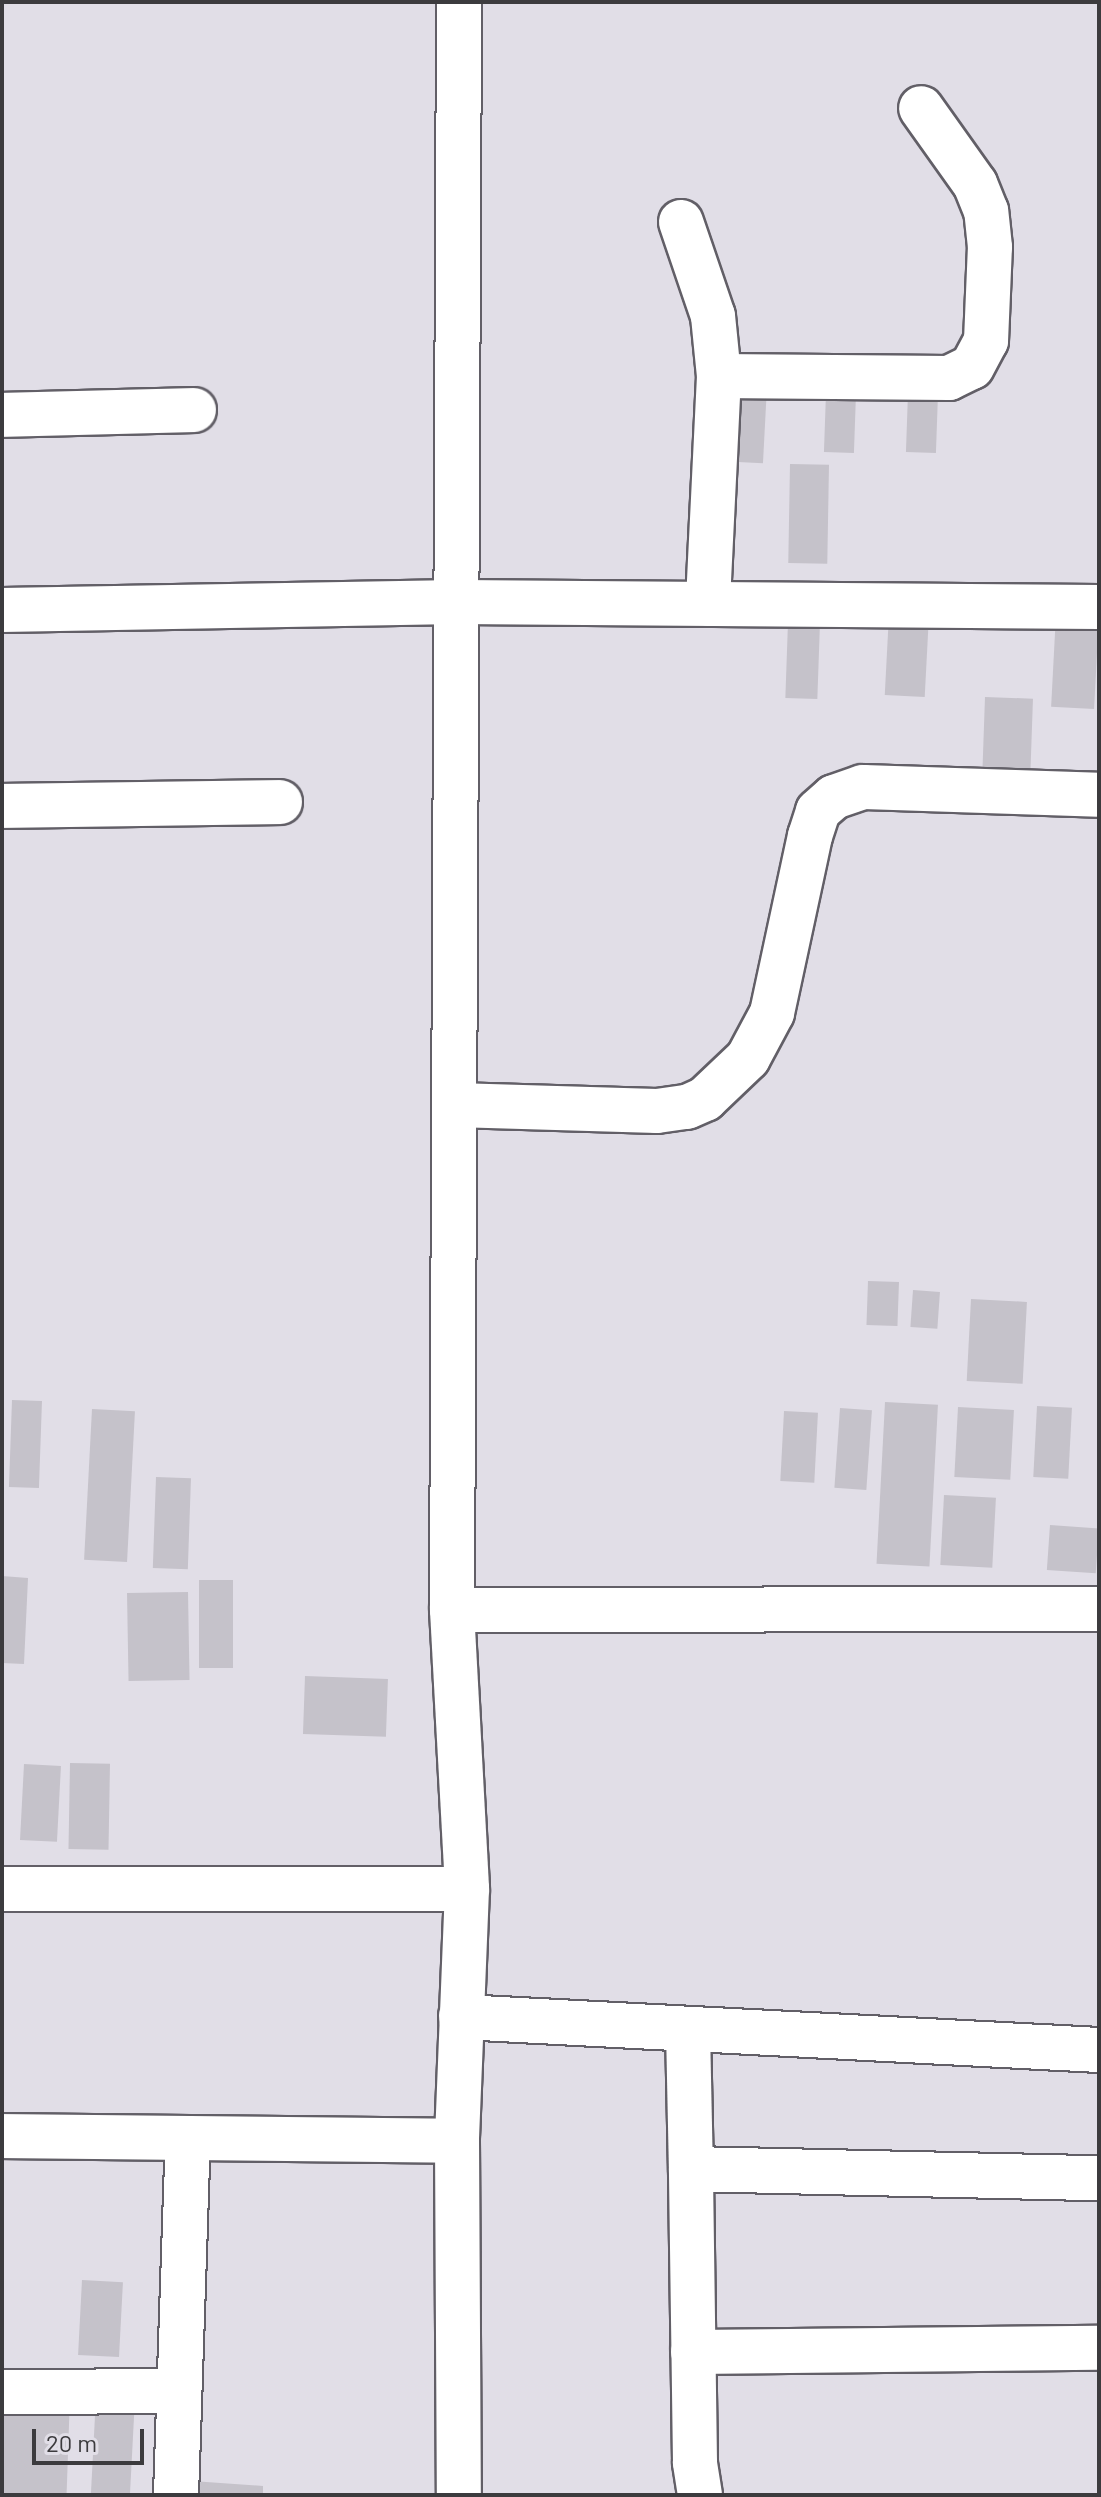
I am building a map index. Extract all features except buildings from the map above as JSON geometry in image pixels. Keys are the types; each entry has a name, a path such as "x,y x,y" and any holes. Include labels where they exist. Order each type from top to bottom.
{"street":[{"path":"459,2 452,1610 467,1889 457,2141 459,2495"},
{"path":"719,376 949,378 972,367 986,341 990,247 986,211 975,184 921,108"},
{"path":"681,222 713,316 719,376 708,604"},
{"path":"2,415 194,410"},
{"path":"2,610 457,602 1099,607"},
{"path":"455,1105 657,1111 687,1107 705,1099 748,1058 772,1013 810,836 818,811 834,797 863,787 1099,795"},
{"path":"2,806 280,802"},
{"path":"452,1610 1099,1609"},
{"path":"2,1889 467,1889"},
{"path":"461,2017 1099,2050"},
{"path":"688,2030 695,2462 700,2495"},
{"path":"2,2136 457,2141"},
{"path":"176,2495 188,2138"},
{"path":"691,2169 1099,2178"},
{"path":"693,2352 1099,2348"},
{"path":"2,2392 179,2391"}]}
